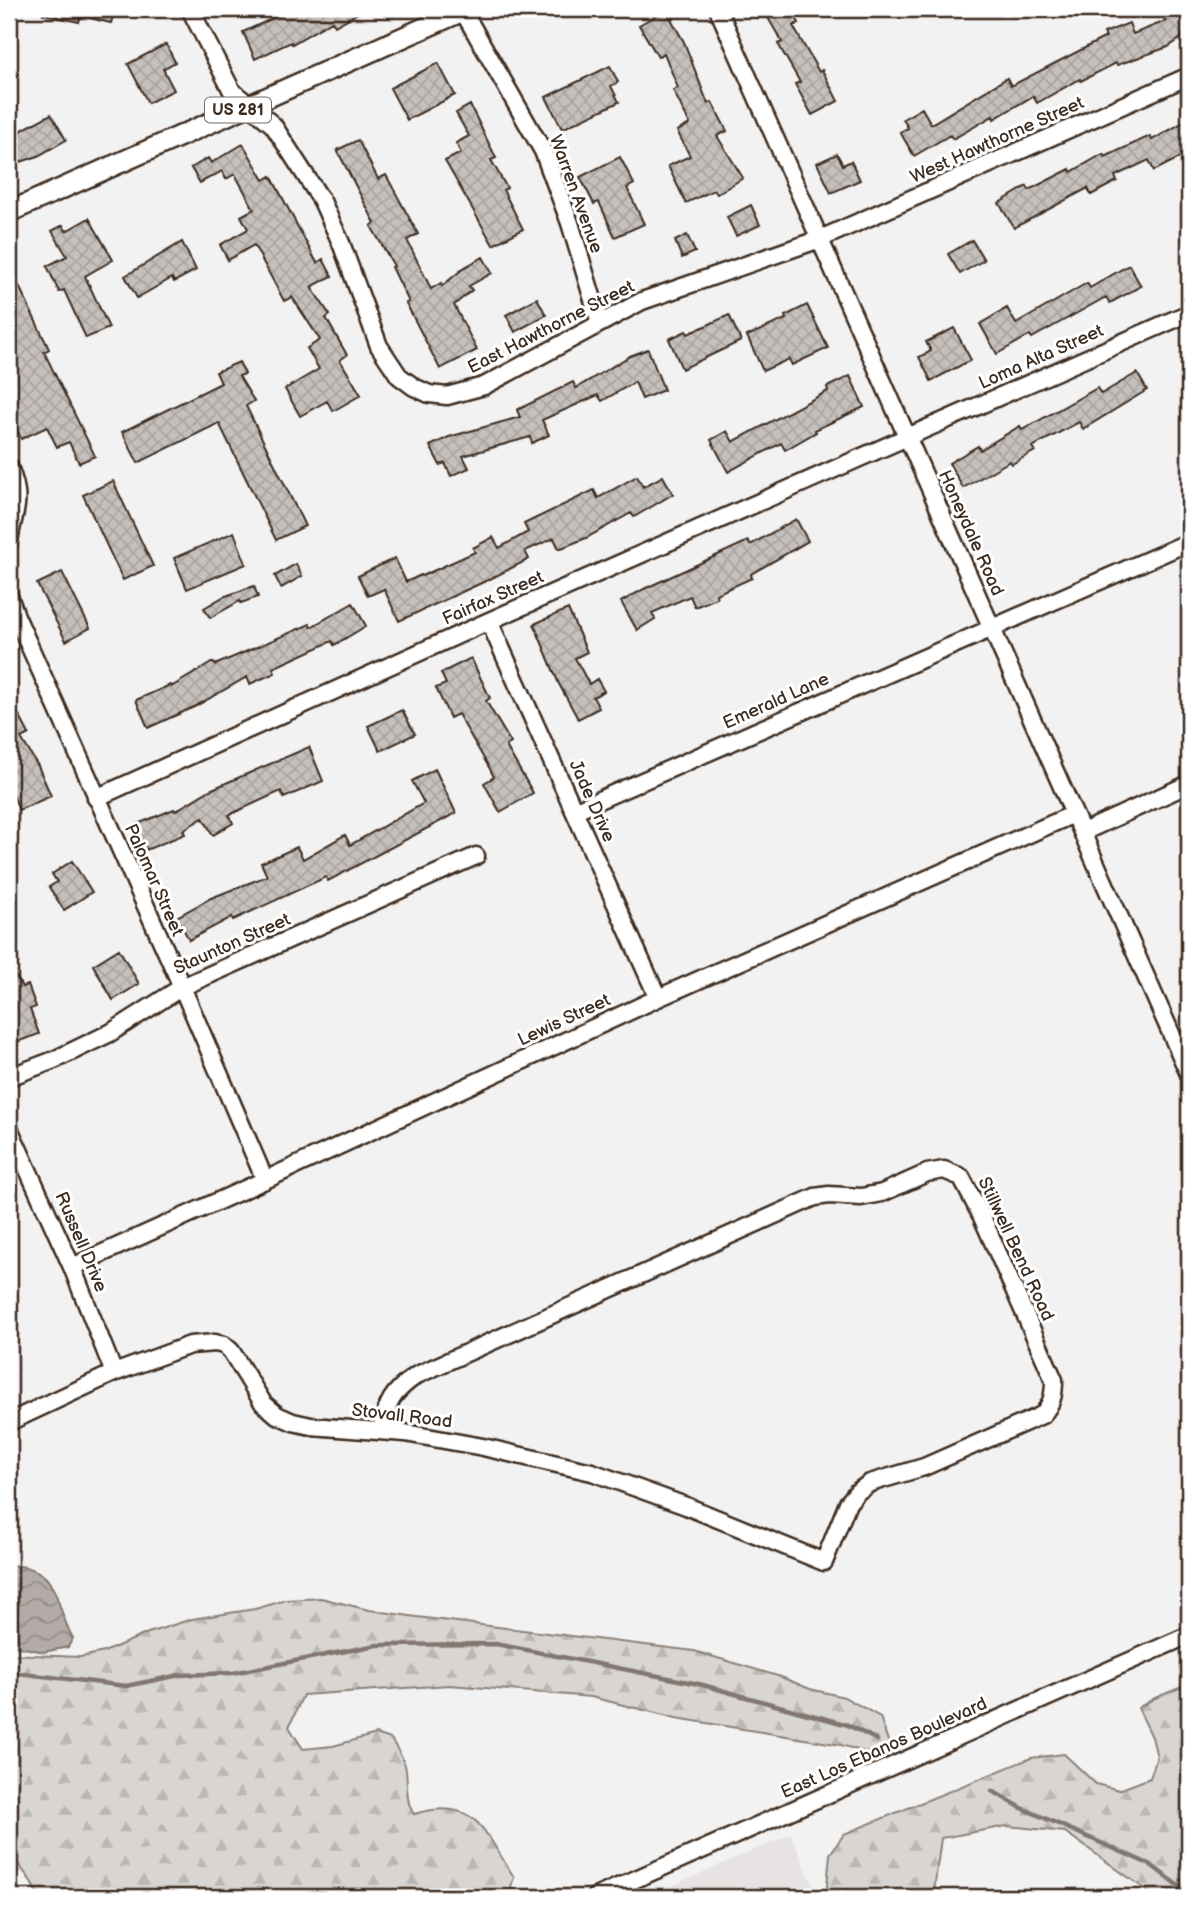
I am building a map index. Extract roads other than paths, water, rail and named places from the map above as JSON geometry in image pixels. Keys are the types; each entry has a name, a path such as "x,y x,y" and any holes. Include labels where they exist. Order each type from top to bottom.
{"main road":[{"name":"US 281","path":"9,212 465,10"}],"street":[{"name":"East Hawthorne Street","path":"190,9 232,91 273,125 322,201 341,243 379,346 399,376 429,394 447,396 484,386 642,301 820,239"},
{"name":"Honeydale Road","path":"718,9 1189,1073"},
{"name":"Warren Avenue","path":"465,10 543,151 570,223 600,323"},
{"name":"West Hawthorne Street","path":"820,239 1189,76"},
{"name":"Loma Alta Street","path":"907,436 1189,313"},
{"name":"Fairfax Street","path":"96,797 907,436"},
{"path":"9,467 16,484 18,504 9,542"},
{"name":"Emerald Lane","path":"576,810 1189,542"},
{"name":"Palomar Street","path":"9,596 265,1180"},
{"name":"Jade Drive","path":"489,621 658,998"},
{"path":"1083,832 1189,784"},
{"name":"Lewis Street","path":"72,1267 658,998 1074,814"},
{"name":"Staunton Street","path":"9,1077 54,1060 110,1033 182,987 476,856"},
{"name":"Russell Drive","path":"9,1128 72,1267 114,1373"},
{"name":"Stillwell Bend Road","path":"381,1431 386,1407 393,1395 403,1384 429,1369 815,1198 829,1195 861,1197 881,1194 927,1173 944,1170 952,1172 961,1177 982,1217 1049,1367 1054,1380 1054,1394 1042,1415 1001,1435 924,1467 870,1483 848,1503 824,1562"},
{"name":"Stovall Road","path":"9,1422 114,1373 190,1345 215,1343 224,1345 231,1351 263,1404 276,1415 293,1422 381,1431 483,1447 592,1472 686,1506 824,1562"},
{"name":"East Los Ebanos Boulevard","path":"595,1897 1189,1635"}],"water":[{"path":"9,1565 26,1567 39,1572 47,1579 73,1638 68,1647 44,1652 9,1645"}],"waterway":[{"path":"9,1672 126,1686 180,1675 233,1673 377,1645 496,1644 699,1684 848,1725 877,1740"},
{"path":"992,1791 1022,1808 1151,1865 1189,1894"}]}
